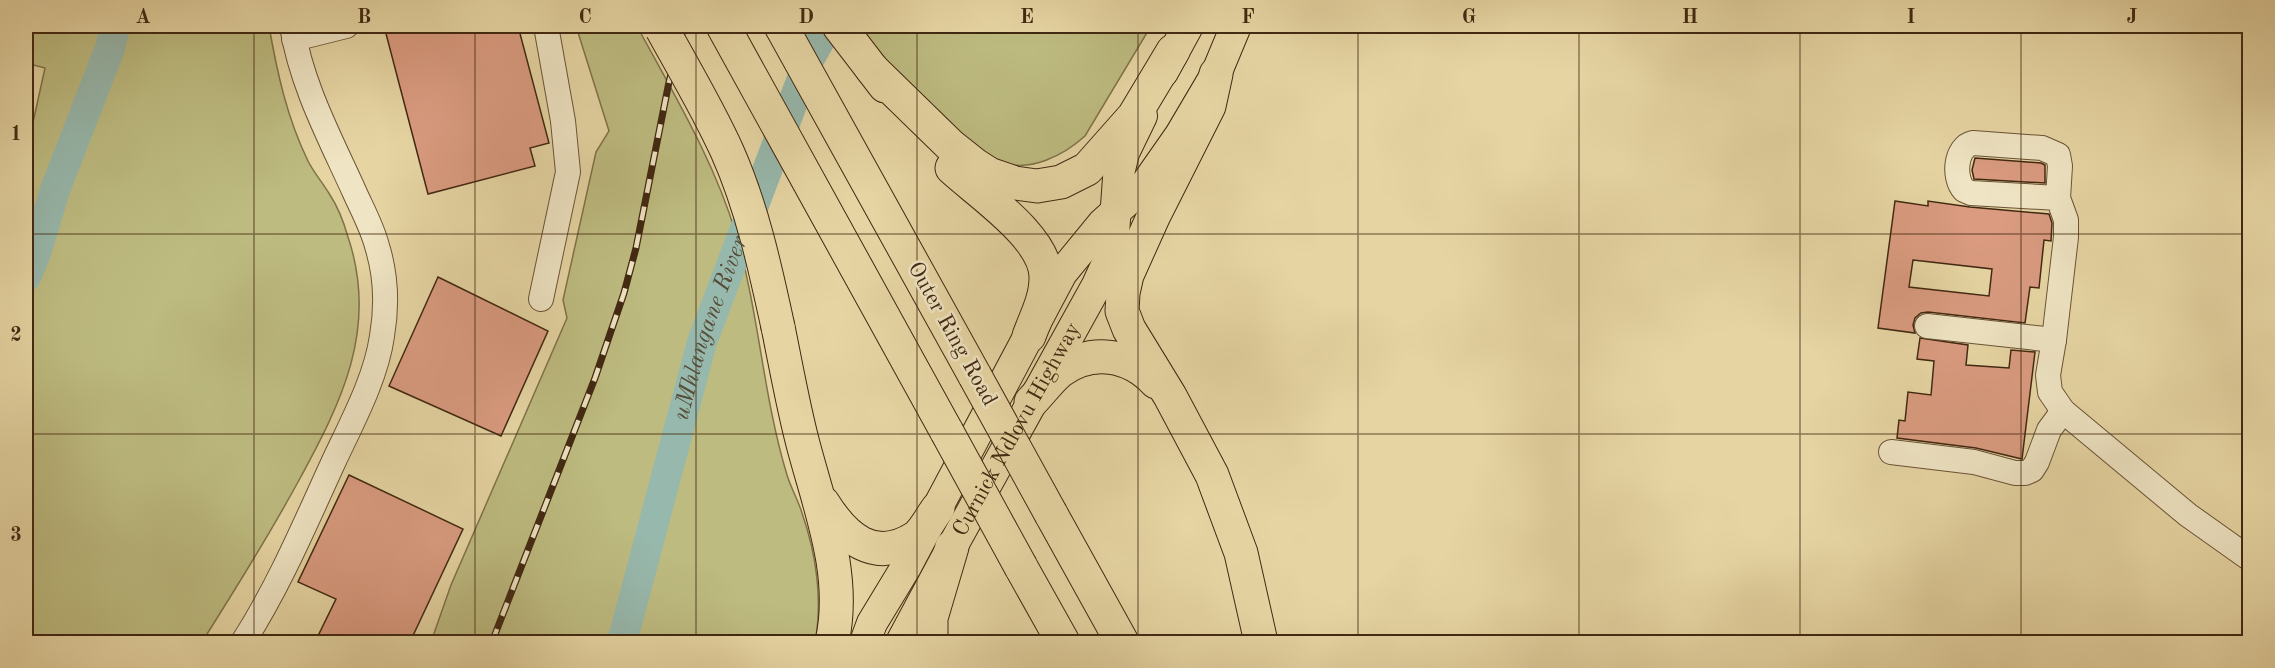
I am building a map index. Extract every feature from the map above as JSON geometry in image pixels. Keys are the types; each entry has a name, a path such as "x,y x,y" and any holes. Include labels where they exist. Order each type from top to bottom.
{"highway":[{"path":"723,26 1063,642"},
{"name":"Outer Ring Road","path":"781,26 1122,642"},
{"path":"839,26 949,165 1026,233 1035,244 1042,257 1046,276 1044,298 1029,336"},
{"path":"661,27 704,104 731,160 762,250 791,395 834,562 837,601 832,642"},
{"path":"867,62 951,146 975,165 989,174 1015,183 1037,186 1067,179 1087,169 1134,116 1180,38"},
{"path":"1216,74 1209,106 1138,248 1127,275 1122,311 1129,329 1170,396 1212,475 1241,553 1261,642"},
{"path":"1031,402 1059,372 1089,357 1101,356 1127,361 1137,366 1148,373 1170,396"},
{"path":"819,497 836,524 847,535 861,544 877,549 891,548 917,537 938,508"},
{"path":"931,642 931,618 952,547"}],"main road":[{"name":"Curnick Ndlovu Highway","path":"865,642 872,623 906,567 1062,273 1085,244 1144,185 1180,135 1216,74 1236,26"},
{"name":"Curnick Ndlovu Highway","path":"901,642 1097,285 1108,261 1114,234 1118,178 1124,153 1180,38"}],"lane":[{"path":"243,642 265,608 352,421 367,387 382,338 385,304 377,246 313,97 293,32 346,26"},
{"path":"541,299 568,172 563,121 546,26"},
{"path":"2058,198 2066,220 2066,237 2048,383 2052,397 2063,411 2188,515 2250,559"},
{"path":"1927,326 2054,340"},
{"path":"1892,452 1974,462 2014,473 2025,473 2032,470 2037,462 2049,430 2063,411"}],"shaded area":[{"path":"26,26 269,26 279,78 294,128 310,165 336,205 348,237 357,271 359,303 357,334 351,364 341,394 314,453 287,503 202,642 26,642 26,154 45,68 26,63"},
{"path":"576,26 637,26 692,127 727,207 744,264 779,445 811,544 818,593 815,642 431,642 451,585 567,318 563,300 596,152 609,131"},
{"path":"857,26 1151,26 1085,136 1067,150 1046,160 1035,164 1012,165 984,154 969,142 899,76"}],"building":[{"path":"384,26 518,26 549,143 530,148 535,166 428,194"},
{"path":"1975,158 2041,163 2045,165 2045,183 1974,179 1972,170"},
{"path":"1895,201 1928,206 1928,201 2049,214 2052,223 2051,241 2044,240 2039,288 2030,287 2025,323 1928,312 1921,313 1915,318 1913,325 1915,333 1878,328","holes":["1913,260 1992,269 1989,296 1909,287"]},
{"path":"438,277 548,331 501,436 389,386"},
{"path":"1920,338 1968,345 1966,365 2009,368 2011,350 2035,352 2022,459 1976,448 1897,438 1899,420 1905,421 1908,392 1931,395 1934,361 1917,359"},
{"path":"349,475 463,529 410,642 315,642 336,599 298,582"}],"waterway":[{"name":"uMhlangane River","path":"26,277 36,253 55,190 110,48 115,26"},
{"name":"uMhlangane River","path":"622,642 702,342 809,60 828,26"}],"railway":[{"path":"492,642 595,378 624,293 636,248 669,82 684,26"}]}
